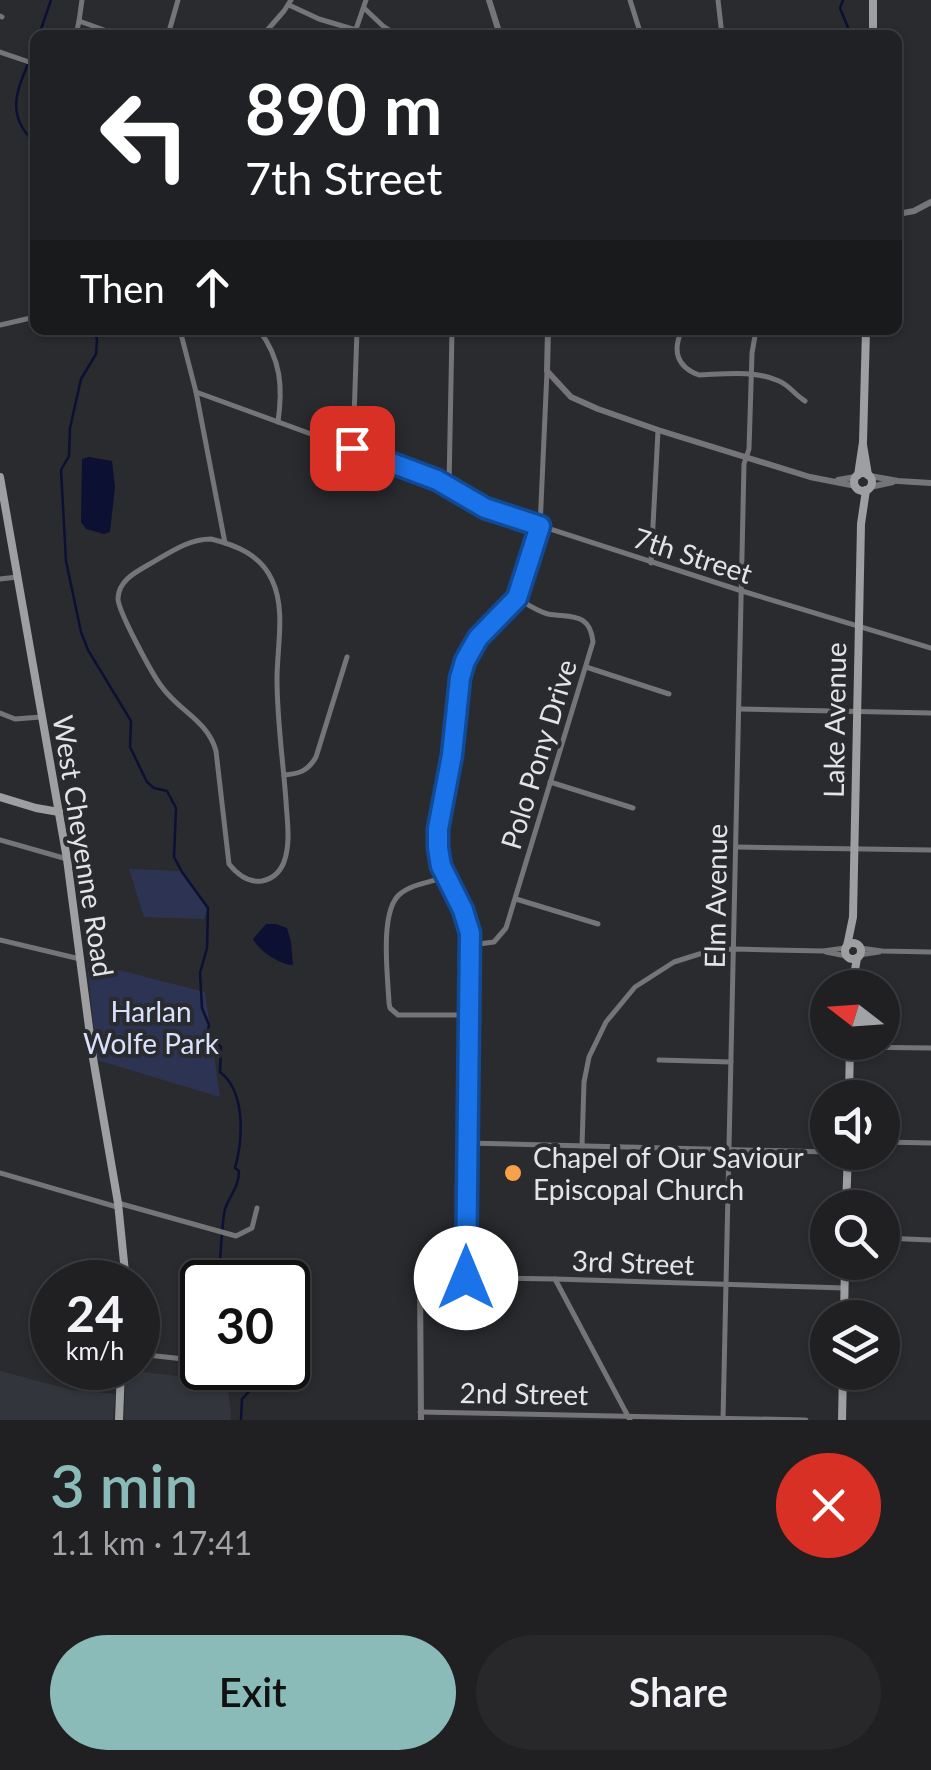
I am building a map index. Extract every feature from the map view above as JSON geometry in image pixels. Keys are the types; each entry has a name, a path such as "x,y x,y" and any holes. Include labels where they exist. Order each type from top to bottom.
{"main road":[{"path":"873,30 874,0"},
{"name":"Lake Avenue","path":"852,970 866,335"},
{"name":"Lake Avenue","path":"860,484 872,482 862,442"},
{"name":"West Cheyenne Road","path":"0,477 67,859 124,1260"},
{"path":"0,797 59,812"},
{"path":"844,1280 844,1300"},
{"path":"119,1420 120,1390"},
{"path":"842,1420 843,1390"}],"street":[{"path":"77,30 82,0"},
{"path":"169,30 178,0"},
{"path":"490,0 499,30"},
{"path":"630,0 639,30"},
{"path":"718,0 721,30"},
{"path":"268,30 290,3 319,20 349,30"},
{"path":"356,30 365,4"},
{"path":"365,4 389,30"},
{"path":"79,21 104,30"},
{"path":"0,52 30,63"},
{"path":"902,213 931,202"},
{"path":"0,325 30,318"},
{"path":"181,335 225,543"},
{"path":"262,335 280,374 278,422"},
{"path":"353,448 357,335"},
{"path":"450,486 452,335"},
{"path":"466,1278 469,927 445,877 438,829 462,670 478,638 517,598 540,526 548,335"},
{"path":"680,335 677,358 693,373 752,374 780,381 804,401"},
{"name":"Elm Avenue","path":"723,1418 746,456 755,335"},
{"path":"546,371 571,397 658,430 810,477 860,484 898,481"},
{"name":"7th Street","path":"196,392 450,486 485,508 931,648"},
{"path":"652,563 658,430"},
{"path":"869,476 931,483"},
{"path":"211,539 225,543 257,558 270,575 276,588 279,616 277,707 288,838 283,864 268,879 254,881 229,864 211,737 161,686 118,604 120,587 133,574 190,542 211,539"},
{"path":"0,580 19,577"},
{"name":"Polo Pony Drive","path":"470,945 488,944 504,934 593,642 587,624 572,616 539,611 517,598"},
{"path":"284,775 306,770 316,758 347,657"},
{"path":"586,667 669,694"},
{"path":"739,709 931,713"},
{"path":"0,713 20,720 42,717"},
{"path":"550,782 633,808"},
{"path":"0,840 67,859"},
{"path":"736,847 931,850"},
{"path":"445,877 405,890 390,908 388,1003 398,1015 469,1015"},
{"path":"516,899 598,924"},
{"path":"0,940 80,959"},
{"path":"582,1146 586,1070 594,1045 614,1009 635,987 674,962 734,949 931,952"},
{"path":"900,1046 931,1048"},
{"path":"659,1060 732,1062"},
{"path":"900,1142 931,1143"},
{"path":"467,1143 810,1151"},
{"path":"0,1174 232,1235 252,1228 256,1208"},
{"path":"900,1239 931,1240"},
{"path":"420,1277 420,1416"},
{"name":"3rd Street","path":"420,1277 844,1288"},
{"path":"554,1279 628,1418"},
{"name":"2nd Street","path":"420,1416 806,1420"}],"shaded area":[{"path":"82,459 112,461 115,487 110,532 104,534 86,529 81,522"},
{"path":"266,924 287,928 293,965 276,960 256,944 253,939"},
{"path":"0,1371 30,1379 30,1390 115,1394 113,1420 0,1420"},
{"path":"160,1374 180,1376 180,1390 228,1390 230,1420 124,1420 125,1390 160,1390"}],"green space":[{"path":"173,857 208,908 204,919 144,917 129,869 181,871"},
{"name":"Harlan Wolfe Park","path":"87,962 205,992 220,1097 97,1060"}],"waterway":[{"path":"41,30 51,0"},
{"path":"843,0 840,8 849,30"},
{"path":"30,59 16,108 30,138"},
{"path":"96,335 96,354 81,379 70,428 69,456 61,470 66,561 88,650 131,721 130,747 147,782 167,791 176,808 174,857 208,908 207,948 200,973 202,1008 208,1030 221,1047 220,1072 234,1091 240,1117 235,1168 239,1177 224,1214 220,1260"},
{"path":"241,1420 242,1399 250,1390"}],"place":[{"name":"Chapel of Our Saviour Episcopal Church","path":"513,1173"}],"route":[{"path":"352,448 437,480 485,508 540,526 517,598 478,638 462,670 438,829 441,866 470,933 466,1278"}]}
